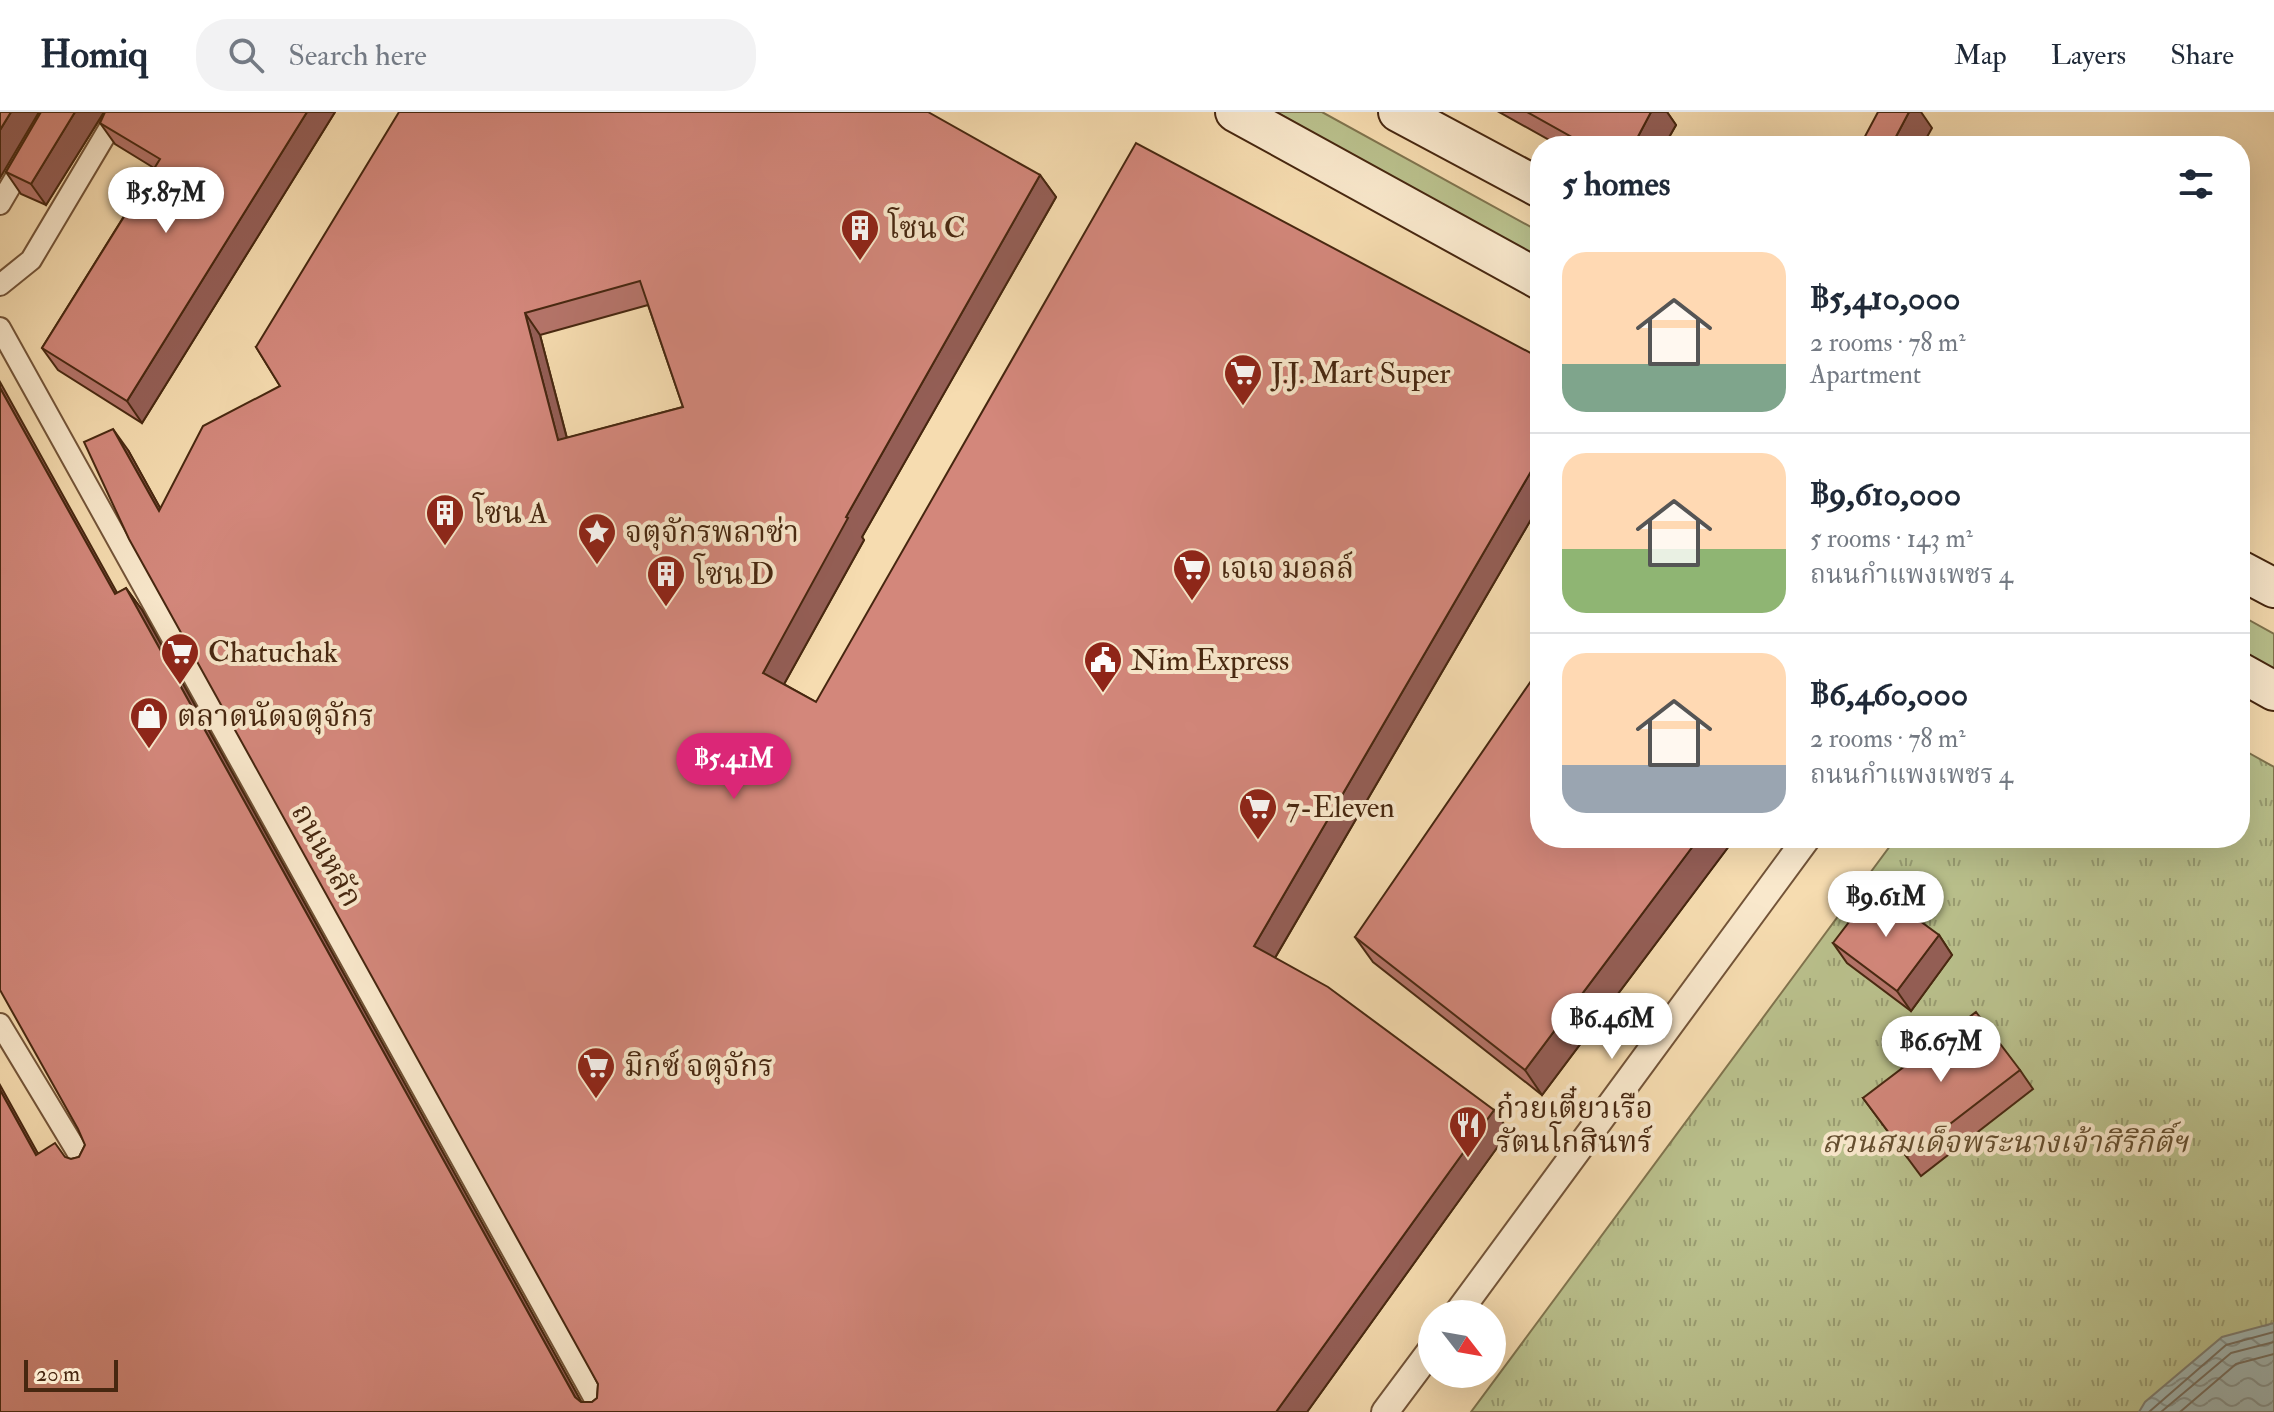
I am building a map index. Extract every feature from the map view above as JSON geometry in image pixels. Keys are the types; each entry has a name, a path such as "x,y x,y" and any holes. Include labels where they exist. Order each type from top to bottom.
{"main road":[{"path":"1235,112 1530,274"},
{"path":"1398,112 1530,183"},
{"path":"2250,575 2274,588"},
{"path":"2250,678 2274,691"}],"street":[{"path":"0,204 54,112"},
{"path":"0,285 31,260 119,112"},
{"name":"ถนนหลัก","path":"0,328 602,1412"},
{"path":"1467,1300 1800,848"},
{"path":"0,1024 87,1168"},
{"path":"1385,1412 1418,1368"}],"green space":[{"path":"1276,112 1322,112 1530,226 1530,255"},
{"path":"2250,621 2274,634 2274,674 2250,660"},
{"name":"สวนสมเด็จพระนางเจ้าสิริกิติ์ฯ","path":"2250,754 2274,767 2274,1412 1471,1412 1489,1388 1506,1388 1506,1365 1889,848 2250,848"}],"water":[{"path":"2274,1323 2274,1412 2139,1412 2145,1402 2222,1337"}],"building":[{"path":"0,112 11,112 0,130"},
{"path":"41,112 75,112 31,184 6,172"},
{"path":"105,112 307,112 127,401 42,348 160,159 100,123"},
{"path":"399,112 928,112 1040,175 846,517 763,673 816,702 1136,143 1530,353 1530,473 1254,946 1328,987 1494,1110 1276,1412 0,1412 0,1090 36,1155 55,1143 65,1157 71,1159 79,1157 85,1145 0,990 0,388 115,594 126,588 575,1397 581,1402 592,1402 597,1398 598,1384 129,539 84,442 113,429 159,511 203,426 280,386 256,347","holes":["640,281 683,407 558,440 525,313"]},
{"path":"1527,112 1651,112 1638,136 1570,136"},
{"path":"1878,112 1909,112 1896,136 1865,136"},
{"path":"1530,683 1530,848 1692,848 1525,1070 1355,937"},
{"path":"1875,888 1939,935 1897,991 1833,943"},
{"path":"1976,1012 2020,1070 1907,1157 1863,1098"}],"place":[{"name":"โซน C","path":"860,262"},
{"name":"J.J. Mart Super","path":"1243,407"},
{"name":"โซน A","path":"445,547"},
{"name":"จตุจักรพลาซ่า","path":"597,566"},
{"name":"เจเจ มอลล์","path":"1192,602"},
{"name":"โซน D","path":"666,608"},
{"name":"Chatuchak","path":"180,686"},
{"name":"Nim Express","path":"1103,694"},
{"name":"ตลาดนัดจตุจักร","path":"149,750"},
{"name":"7-Eleven","path":"1258,841"},
{"name":"มิกซ์ จตุจักร","path":"596,1100"},
{"name":"ก๋วยเตี๋ยวเรือ รัตนโกสินทร์","path":"1468,1159"}]}
